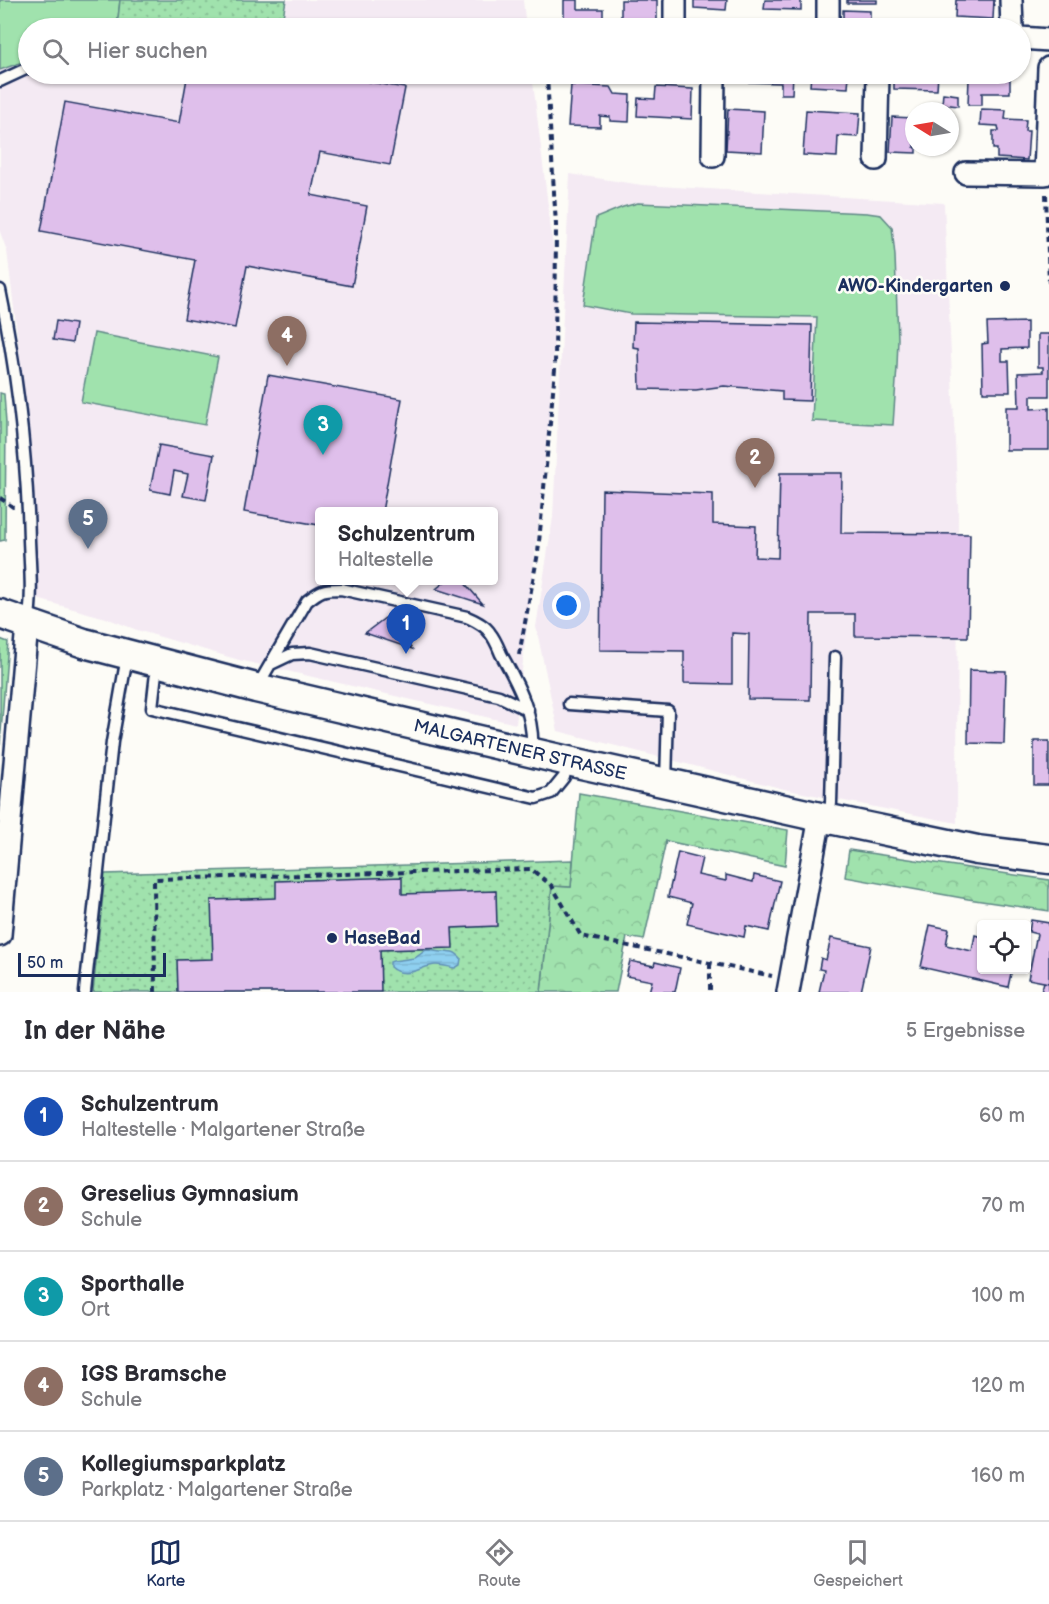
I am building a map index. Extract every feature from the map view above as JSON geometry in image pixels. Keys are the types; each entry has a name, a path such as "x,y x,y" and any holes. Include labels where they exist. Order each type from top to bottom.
{"street":[{"path":"675,0 675,18"},
{"path":"828,0 828,18"},
{"path":"1011,0 1012,18"},
{"path":"1031,39 1049,40"},
{"path":"966,173 1045,174 1049,68"},
{"path":"713,156 714,84"},
{"path":"876,159 878,84"},
{"name":"MALGARTENER STRASSE","path":"0,614 84,643 157,663 568,761 977,850 1049,858"},
{"path":"0,935 27,625"},
{"path":"789,986 824,818"}],"lane":[{"path":"0,81 18,73"},
{"path":"0,290 10,337 22,430 31,605 27,625"},
{"path":"256,688 307,601 319,591 341,589 467,617 490,632 515,679 528,710 533,736 532,752"},
{"path":"271,664 292,654 310,653 498,696 528,710"},
{"path":"84,992 112,742 128,654"},
{"path":"824,818 831,803 835,657"},
{"path":"157,663 152,708 536,798 551,793 564,777 568,761"},
{"path":"569,704 668,711 666,783"}],"path":[{"path":"515,679 538,553 555,369 556,225 547,84"},
{"path":"1045,174 1049,283"},
{"path":"155,992 154,879 531,869 552,886 581,936 710,963 789,986"},
{"path":"710,963 710,992"}],"shaded area":[{"path":"0,0 523,0 525,18 18,18 18,84 533,84 558,288 547,445 516,724 239,660 37,599 31,447 7,251 0,232"},
{"path":"570,174 642,185 944,203 958,507 957,823 788,790 558,731 536,627 553,517"}],"green space":[{"path":"0,0 120,0 118,18 18,18 18,64 0,70"},
{"path":"120,0 286,0 283,18 118,18"},
{"path":"638,203 881,215 892,227 895,256 898,339 893,425 812,421 817,317 631,314 583,305 596,218"},
{"path":"94,333 218,357 205,425 81,402"},
{"path":"0,393 4,394 6,423 5,540 0,541"},
{"path":"0,639 8,642 0,745"},
{"path":"579,793 788,830 785,866 666,841 644,940 627,937 616,992 541,992 552,886 571,887"},
{"path":"849,850 1049,880 1049,911 845,877"},
{"path":"573,860 571,887 552,886 541,992 93,992 105,874"}],"water":[{"path":"426,950 455,953 461,958 460,965 455,968 431,966 408,973 396,971 390,967 390,962 415,958"}],"building":[{"path":"564,0 578,0 578,9 603,9 603,18 564,18"},
{"path":"621,0 657,0 657,18 621,18"},
{"path":"694,0 727,0 726,10 694,8"},
{"path":"765,0 801,0 801,10 764,9"},
{"path":"847,0 877,0 877,3 847,3"},
{"path":"956,0 994,0 993,18 955,17"},
{"path":"843,10 870,11 870,18 843,18"},
{"path":"186,84 382,84 405,88 390,165 320,152 311,195 367,206 352,286 247,266 235,328 184,319 195,260 41,231 65,102 179,123"},
{"path":"781,84 792,84 792,94 781,94"},
{"path":"810,84 848,84 848,88 810,86"},
{"path":"894,84 937,84 937,90 894,89"},
{"path":"969,84 1010,84 1010,93 982,93 982,105 968,105"},
{"path":"571,85 611,87 615,94 630,95 629,122 610,121 610,117 600,116 600,127 568,126"},
{"path":"656,87 693,89 692,119 637,116 638,98 655,99"},
{"path":"943,93 958,95 958,102 942,102"},
{"path":"728,109 764,111 762,152 726,150"},
{"path":"981,109 1006,110 1005,119 1026,120 1025,131 1029,131 1027,160 997,158 997,149 993,149 993,131 999,131 998,126 980,125"},
{"path":"806,110 860,113 858,137 838,136 837,157 803,155"},
{"path":"892,117 905,118 905,153 890,152"},
{"path":"56,321 75,324 72,343 53,340"},
{"path":"634,322 812,325 810,401 782,400 782,391 724,386 696,390 640,389 639,348 633,347"},
{"path":"1027,322 1027,348 1002,349 1002,361 1009,361 1010,392 983,392 982,344 988,343 987,323"},
{"path":"1038,334 1049,334 1049,396 1031,396 1031,409 1049,408 1049,450 1006,450 1006,407 1019,407 1018,373 1043,372 1043,367 1038,367"},
{"path":"268,375 402,399 383,507 315,507 315,524 244,512"},
{"path":"159,445 214,455 206,500 183,496 188,474 174,471 170,494 150,490"},
{"path":"780,473 842,473 841,533 970,534 968,637 855,636 855,614 811,614 810,700 748,699 749,634 732,633 732,684 684,683 684,651 600,650 602,490 713,494 713,524 756,526 755,557 778,558"},
{"path":"441,585 466,585 483,604 436,589"},
{"path":"385,618 412,649 365,633"},
{"path":"969,670 1006,671 1004,744 968,743"},
{"path":"1034,741 1049,741 1049,785 1034,785"},
{"path":"678,852 702,858 698,875 726,881 726,875 753,882 754,875 780,881 769,931 746,926 744,937 687,924 692,903 668,897"},
{"name":"HaseBad","path":"402,877 402,894 496,891 497,926 452,928 453,948 380,950 381,992 178,992 177,960 213,959 211,900 276,898 276,881"},
{"path":"1031,920 1049,923 1049,983 1028,979 1031,974 1037,934 1031,932"},
{"path":"930,925 949,929 946,945 972,951 975,935 977,936 977,974 1011,974 1008,987 921,967"},
{"path":"831,938 871,946 861,992 819,992 824,970 819,969 821,958 826,960"},
{"path":"630,961 654,966 655,962 680,968 675,992 649,992 652,981 626,976"},
{"path":"1044,982 1049,983 1049,992 1041,992"}],"place":[{"name":"AWO-Kindergarten","path":"1005,286"},
{"name":"IGS Bramsche","path":"287,366"},
{"name":"Sporthalle","path":"323,455"},
{"name":"Greselius Gymnasium","path":"755,488"},
{"name":"Kollegiumsparkplatz","path":"88,549"},
{"name":"Schulzentrum","path":"406,654"},
{"name":"HaseBad","path":"332,938"}]}
